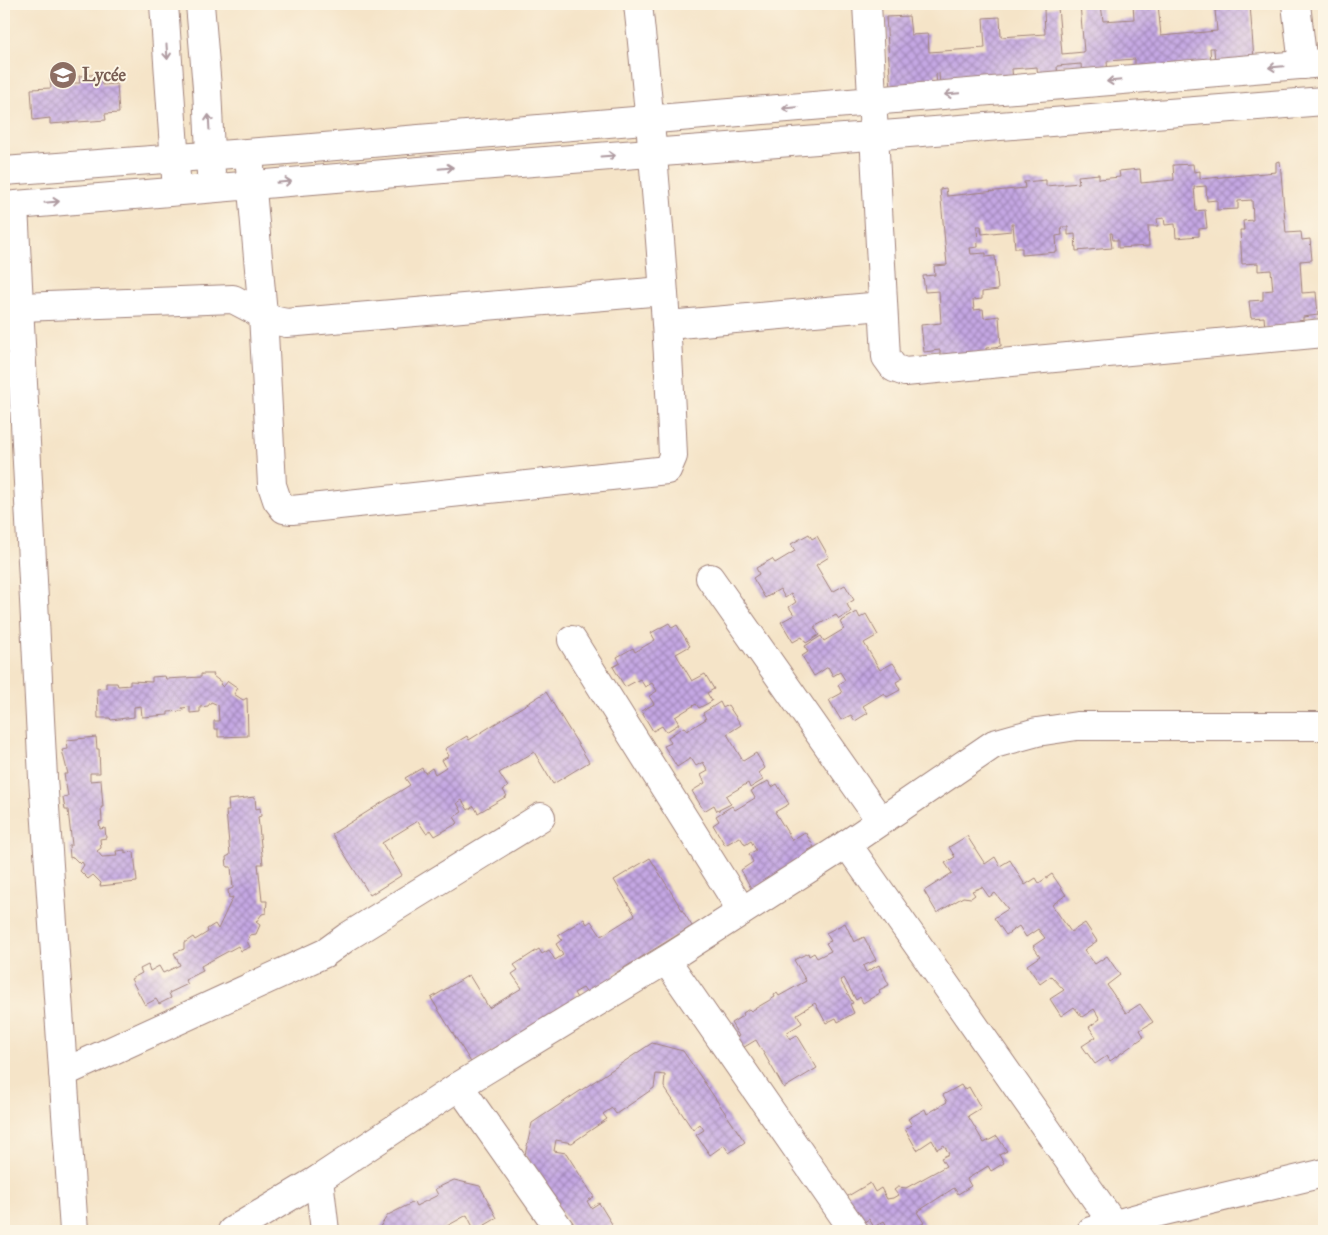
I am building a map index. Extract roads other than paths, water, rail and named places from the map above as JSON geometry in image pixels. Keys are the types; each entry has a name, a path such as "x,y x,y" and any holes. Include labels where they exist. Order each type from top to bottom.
{"street":[{"path":"164,4 174,159 178,192"},
{"path":"200,4 212,188"},
{"path":"249,153 250,185 263,314 272,484 280,505 284,509 292,510 667,470 674,456 668,324 663,291 654,152 638,4"},
{"path":"867,4 882,306 886,357 894,368 905,372 1324,333"},
{"path":"4,171 249,153 1313,64 1296,4"},
{"path":"74,1231 43,778 20,307 9,206 654,152 1324,100"},
{"path":"20,307 233,298 263,314 286,323 663,291"},
{"path":"668,324 882,306"},
{"path":"710,578 880,820"},
{"path":"572,640 742,911"},
{"path":"232,1231 319,1179 459,1086 666,960 847,844 994,744 1037,732 1077,726 1324,726"},
{"path":"63,1072 325,953 346,937 541,817"},
{"path":"847,844 1102,1228 1324,1173"},
{"path":"666,960 854,1231"},
{"path":"459,1086 561,1231"},
{"path":"319,1179 325,1231"}],"place":[{"name":"Lycée","path":"63,75"}]}
